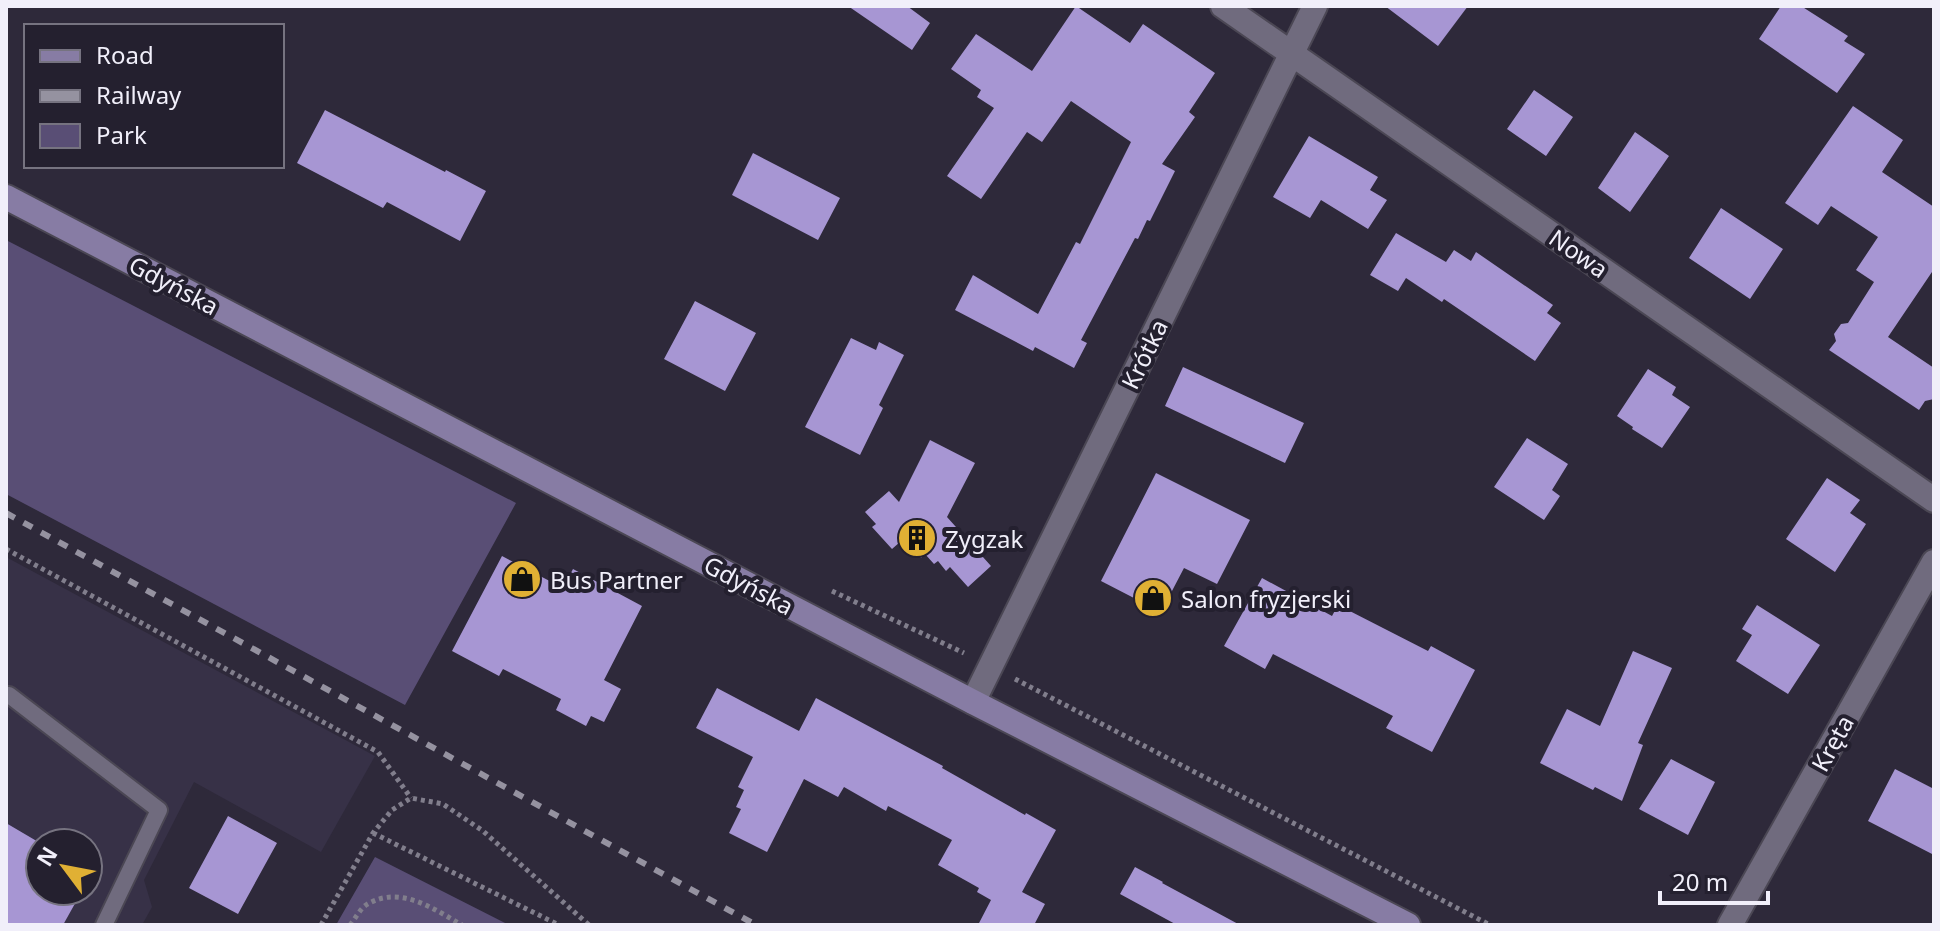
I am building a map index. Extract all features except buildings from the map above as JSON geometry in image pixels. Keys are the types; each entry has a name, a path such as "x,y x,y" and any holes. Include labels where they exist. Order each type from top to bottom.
{"main road":[{"name":"Gdyńska","path":"6,197 973,702 1408,925"}],"street":[{"name":"Nowa","path":"1223,6 1934,500"},
{"name":"Krótka","path":"973,702 1315,6"},
{"name":"Kręta","path":"1730,925 1931,575"}],"lane":[{"path":"9,695 159,810 104,925"}],"path":[{"path":"6,549 378,752 411,798"},
{"path":"824,587 992,666 1490,925"},
{"path":"321,925 373,833 392,810 411,798 443,804 483,831 589,925"},
{"path":"373,833 559,925"},
{"path":"350,925 365,905 388,897 414,899 462,925"}],"shaded area":[{"path":"6,557 375,756 321,852 194,782 144,880 152,907 142,925 6,925"}],"green space":[{"path":"6,240 516,503 405,705 6,494"},
{"path":"375,857 509,925 336,925"}],"railway":[{"path":"6,513 756,925"}],"place":[{"name":"Zygzak","path":"917,538"},
{"name":"Bus Partner","path":"522,579"},
{"name":"Salon fryzjerski","path":"1153,598"}]}
